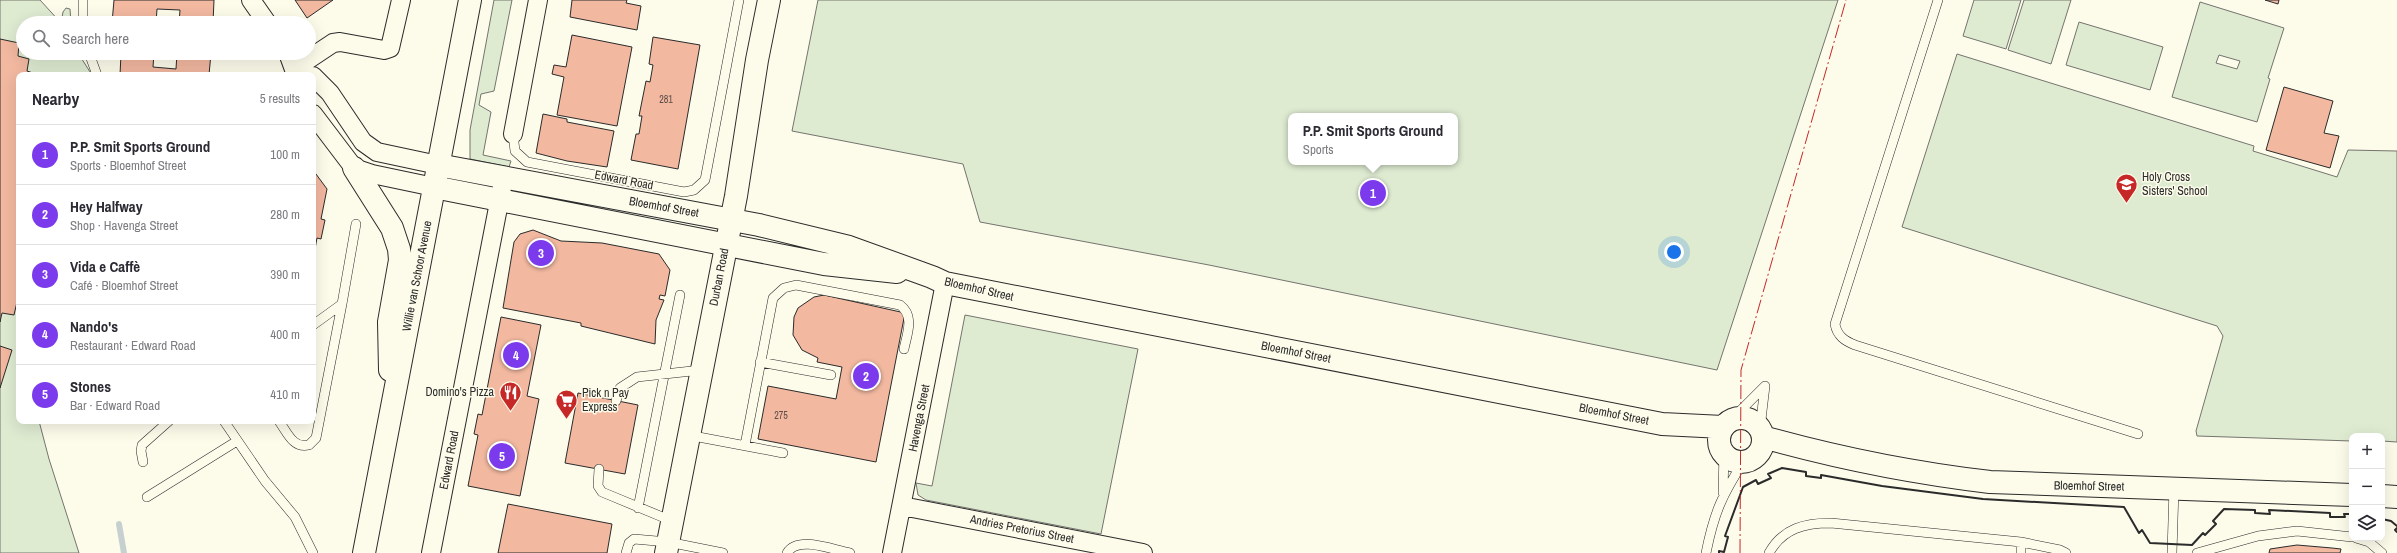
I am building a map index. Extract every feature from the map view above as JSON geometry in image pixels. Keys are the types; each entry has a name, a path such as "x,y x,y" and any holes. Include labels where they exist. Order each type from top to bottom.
{"street":[{"path":"251,0 262,16"},
{"path":"316,55 333,43 340,42 384,50 390,48 401,0"},
{"name":"Willie van Schoor Avenue","path":"364,553 470,0"},
{"name":"Edward Road","path":"513,134 538,0"},
{"name":"Durban Road","path":"667,548 731,220 757,60 769,0"},
{"path":"297,68 309,60"},
{"path":"316,82 330,93 363,142 377,152 438,165"},
{"path":"316,118 354,168 392,228 399,249 400,260 389,322 389,357 393,399"},
{"name":"Bloemhof Street","path":"438,165 759,224 849,247 938,280"},
{"path":"354,168 372,174 434,187"},
{"name":"Edward Road","path":"431,553 504,178"},
{"name":"Bloemhof Street","path":"434,187 824,264 938,280 1724,436"},
{"name":"Havenga Street","path":"892,553 902,506 938,280"},
{"name":"Bloemhof Street","path":"1756,445 1749,419 1735,418 1724,436 1732,460 1756,445 1828,455 1935,475 1990,482 2349,495"},
{"path":"2385,496 2397,497"},
{"name":"Andries Pretorius Street","path":"902,506 1143,553"}],"lane":[{"path":"83,0 83,16"},
{"name":"Edward Road","path":"513,134 515,151 527,162 684,192 694,190 705,180 739,0"},
{"path":"1938,0 1836,324 1836,331 1847,342 1855,345 2138,434"},
{"path":"92,60 96,72"},
{"path":"281,424 294,443 298,446 309,445 316,438 356,224"},
{"path":"745,445 773,298 778,292 790,286 900,305 907,312 909,318 904,349"},
{"path":"638,508 680,295"},
{"path":"316,323 342,304"},
{"path":"760,362 832,375"},
{"path":"616,401 620,388 628,381 637,377 701,370"},
{"path":"1706,553 1712,522 1723,493 1756,445 1765,386 1724,436 1723,493"},
{"path":"143,462 141,451 142,446 166,424"},
{"path":"226,424 265,481 295,517 313,553"},
{"path":"688,435 783,453"},
{"path":"147,498 237,441"},
{"path":"599,469 598,486 602,492 672,521"},
{"path":"2172,553 2174,488"},
{"path":"1769,553 1773,546 1790,531 1808,524 1831,524 2021,542 2060,550 2066,553"},
{"path":"2196,553 2258,536 2289,532 2349,537"},
{"path":"626,553 629,543 634,539 667,548 723,553"},
{"path":"2366,541 2382,553"},
{"path":"2021,542 2021,553"},
{"path":"787,553 793,546 802,544 850,553"}],"green space":[{"path":"0,0 40,0 55,16 16,16 16,60 82,60 90,72 16,72 16,424 40,424 49,459 79,553 0,553"},
{"path":"494,0 512,0 494,91 481,94 479,105 491,112 483,155 511,161 509,167 470,159 470,130"},
{"path":"818,0 1838,0 1717,370 1209,265 980,222 963,164 792,131"},
{"path":"1974,0 2021,0 2006,49 1963,36"},
{"path":"2024,0 2071,0 2051,64 2008,50"},
{"path":"2200,2 2284,28 2268,78 2270,79 2257,122 2172,97","holes":["2219,55 2240,61 2237,69 2216,63"]},
{"path":"66,8 70,9 70,16 62,16"},
{"path":"2079,22 2163,47 2150,90 2066,65"},
{"path":"1957,54 2254,146 2253,151 2337,177 2348,150 2397,151 2397,442 2385,441 2385,433 2349,433 2349,441 2197,436 2196,431 2223,336 2217,326 1902,227"},
{"path":"965,315 1138,349 1101,534 926,500 918,495 916,483 932,486"}],"building":[{"path":"114,0 214,0 213,16 180,16 180,10 157,9 156,16 113,16"},
{"path":"295,0 333,0 310,16 306,16"},
{"path":"572,0 627,0 626,3 641,6 637,30 570,17"},
{"path":"2265,0 2279,0 2278,4"},
{"path":"572,35 632,47 617,126 557,115 564,77 552,74 554,65 566,67"},
{"path":"653,37 700,45 678,169 631,160 636,134 639,134 642,116 639,116 646,81 650,82 653,65 649,64"},
{"path":"0,39 16,42 16,60 29,60 27,71 30,72 16,72 16,306 14,315 2,313 0,322"},
{"path":"121,60 154,60 153,67 176,69 177,60 210,60 209,72 120,72"},
{"path":"2284,87 2333,101 2324,133 2339,136 2330,168 2266,150"},
{"path":"543,114 567,119 567,122 614,131 607,167 567,161 536,153"},
{"path":"316,174 327,189 321,219 325,220 321,239 317,238 316,244"},
{"path":"533,230 561,241 602,243 659,254 670,270 665,296 660,295 659,299 664,300 656,320 655,344 581,326 581,323 503,308 514,242 520,234"},
{"path":"824,295 905,313 876,462 758,439 768,386 836,399 842,367 817,362 818,358 802,350 793,335 794,317 798,308 814,297"},
{"path":"501,317 541,325 527,396 539,399 520,496 468,486 478,435 474,434 478,414 482,415"},
{"path":"0,346 12,350 0,388"},
{"path":"578,393 638,405 625,474 565,463"},
{"path":"508,504 612,524 607,553 498,553"},
{"path":"2297,545 2341,549 2340,553 2269,553 2270,549"}],"waterway":[{"path":"119,524 124,553"}],"wall":[{"path":"1719,553 1719,551 1724,552 1728,537 1725,536 1743,487 1756,480 1758,484 1771,478 1768,474 1782,468 1806,472 1806,476 1821,478 1821,475 1882,486 1983,499 2124,507 2139,533 2142,530 2150,543 2192,545 2203,533 2205,535 2216,524 2213,521 2224,509 2255,510 2255,513 2270,514 2269,510 2330,513 2330,517 2345,517 2344,514 2349,514"},
{"path":"2385,520 2391,521 2397,526"},
{"path":"2397,528 2395,530 2397,532"}],"power":[{"path":"1740,553 1741,370 1846,0"}],"place":[{"name":"P.P. Smit Sports Ground","path":"1373,193"},
{"name":"Holy Cross Sisters' School","path":"2126,204"},
{"name":"Vida e Caffè","path":"541,253"},
{"name":"Nando's","path":"516,355"},
{"name":"Hey Halfway","path":"866,376"},
{"name":"Domino's Pizza","path":"510,412"},
{"name":"Pick n Pay Express","path":"567,420"},
{"name":"Stones","path":"502,456"}]}
